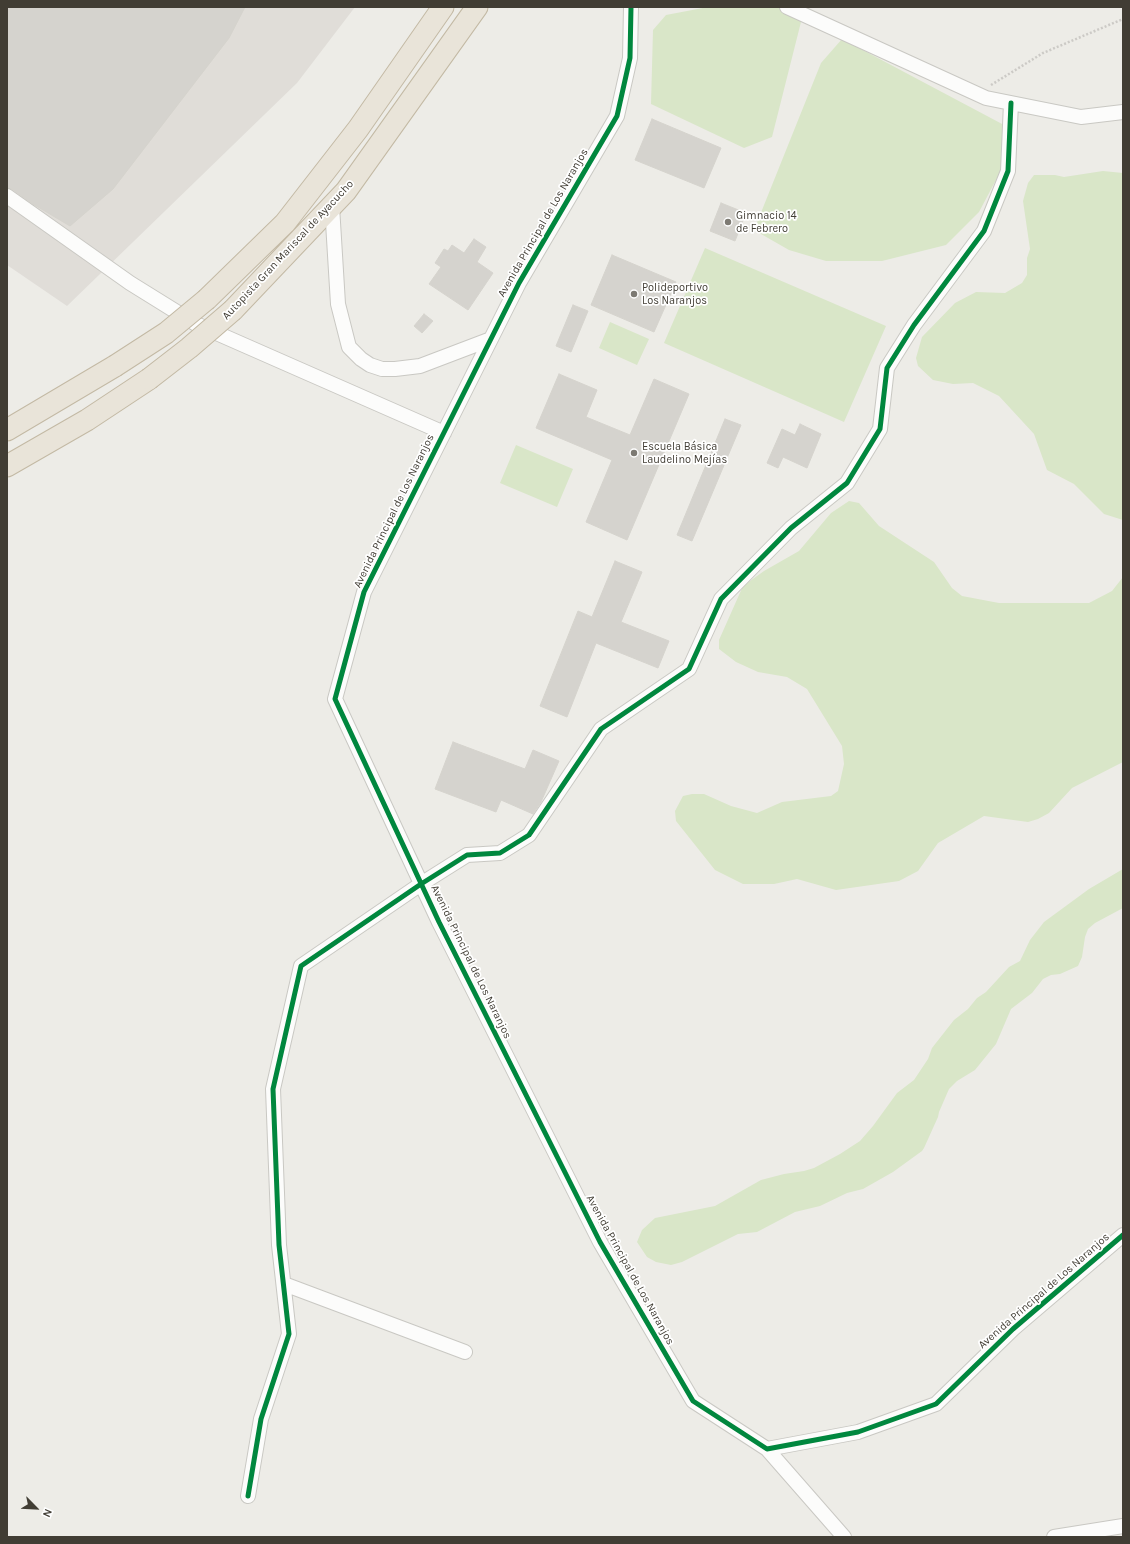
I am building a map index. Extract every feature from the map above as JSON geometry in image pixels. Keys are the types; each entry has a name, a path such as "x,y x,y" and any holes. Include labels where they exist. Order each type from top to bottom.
{"highway":[{"name":"Autopista Gran Mariscal de Ayacucho","path":"7,430 115,366 166,333 207,299 285,223 358,129 443,7"},
{"name":"Autopista Gran Mariscal de Ayacucho","path":"7,466 87,420 149,379 190,348 233,310 346,191 477,7"}],"street":[{"name":"Avenida Principal de Los Naranjos","path":"631,7 630,58 617,116 519,282 364,592 335,699 439,922 600,1242 693,1401 767,1449 858,1432 936,1404 1013,1329 1123,1235"},
{"path":"787,7 986,98 1081,117 1123,112"},
{"path":"248,1496 261,1420 289,1334 279,1244 273,1089 301,966 467,854 500,853 528,835 601,729 689,669 721,599 791,528 847,483 880,429 887,368 914,325 984,231 1008,171 1011,103"},
{"path":"7,196 130,283 196,324 444,432"},
{"path":"332,206 338,304 349,347 361,359 370,365 382,369 420,366 491,339"},
{"path":"284,1284 465,1352"},
{"path":"767,1449 844,1537"},
{"path":"1054,1537 1123,1526"}],"path":[{"path":"977,94 1043,53 1123,19"}],"shaded area":[{"path":"7,7 355,7 297,83 67,306 7,265"}],"green space":[{"path":"708,7 777,7 802,18 772,137 744,148 651,104 653,30 666,15"},
{"path":"842,39 1004,125 1005,163 979,212 946,245 882,261 826,261 789,250 754,230 821,63"},
{"path":"1103,171 1123,173 1123,520 1104,514 1074,484 1047,470 1034,434 999,396 973,383 953,384 933,380 918,366 916,358 922,337 955,303 976,292 1005,293 1022,283 1027,275 1027,258 1030,249 1023,201 1028,183 1034,175 1055,175 1064,177"},
{"path":"705,248 886,326 844,422 664,343"},
{"path":"610,322 649,339 637,365 599,348"},
{"path":"516,445 573,469 557,507 500,483"},
{"path":"849,501 859,503 879,526 934,562 952,588 962,596 999,603 1089,603 1112,591 1123,577 1123,762 1072,788 1049,813 1038,819 1028,822 984,816 938,843 918,871 899,881 836,890 797,879 774,884 743,884 715,870 676,821 675,811 683,796 704,794 731,806 757,813 782,802 831,796 838,791 844,764 842,746 807,689 787,677 758,672 736,662 719,649 719,640 743,586 764,571 799,551 831,513"},
{"path":"1123,869 1123,908 1095,923 1088,929 1085,937 1082,957 1078,966 1060,974 1051,975 1043,979 1032,993 1011,1009 996,1044 975,1070 957,1081 949,1089 922,1151 893,1172 863,1189 847,1193 820,1206 795,1212 757,1232 738,1234 682,1262 671,1265 656,1262 647,1257 637,1242 642,1230 655,1218 715,1206 761,1180 814,1168 860,1141 897,1093 914,1080 928,1059 932,1048 954,1020 968,1009 977,998 986,992 1009,967 1020,961 1030,940 1044,922 1089,889"}],"building":[{"path":"7,7 245,7 229,38 113,189 70,226 33,204 12,189 7,188"},
{"path":"652,119 721,148 704,188 635,160"},
{"name":"Gimnacio 14 de Febrero","path":"721,203 746,213 735,241 710,231"},
{"path":"474,239 486,247 477,262 493,273 468,310 429,284 441,267 435,263 444,249 448,251 452,245 464,253"},
{"path":"612,255 676,282 654,332 591,305"},
{"path":"573,305 588,311 571,352 556,346"},
{"path":"424,314 433,321 422,333 414,326"},
{"path":"559,374 597,390 586,417 630,435 654,379 689,394 627,540 586,522 612,460 536,428"},
{"path":"725,419 741,425 692,541 677,535"},
{"path":"800,424 821,434 807,468 783,457 778,468 767,463 782,429 795,435"},
{"path":"615,561 642,572 621,622 669,641 658,668 596,643 567,717 540,706 578,611 592,617"},
{"path":"453,742 525,769 533,750 559,761 541,802 533,814 501,800 496,812 435,789"}],"cycle path":[{"path":"631,7 630,58 617,116 519,283 364,592 335,699 439,922 600,1242 693,1401 767,1449 858,1432 936,1404 1013,1329 1123,1235"},
{"path":"248,1496 261,1419 289,1334 279,1245 273,1089 301,966 421,884 467,855 500,853 529,835 601,729 689,669 721,599 791,528 847,483 880,429 887,368 914,325 984,231 1008,171 1011,103"}],"place":[{"name":"Gimnacio 14 de Febrero","path":"728,222"},
{"name":"Polideportivo Los Naranjos","path":"634,294"},
{"name":"Escuela Básica Laudelino Mejías","path":"634,453"}]}
